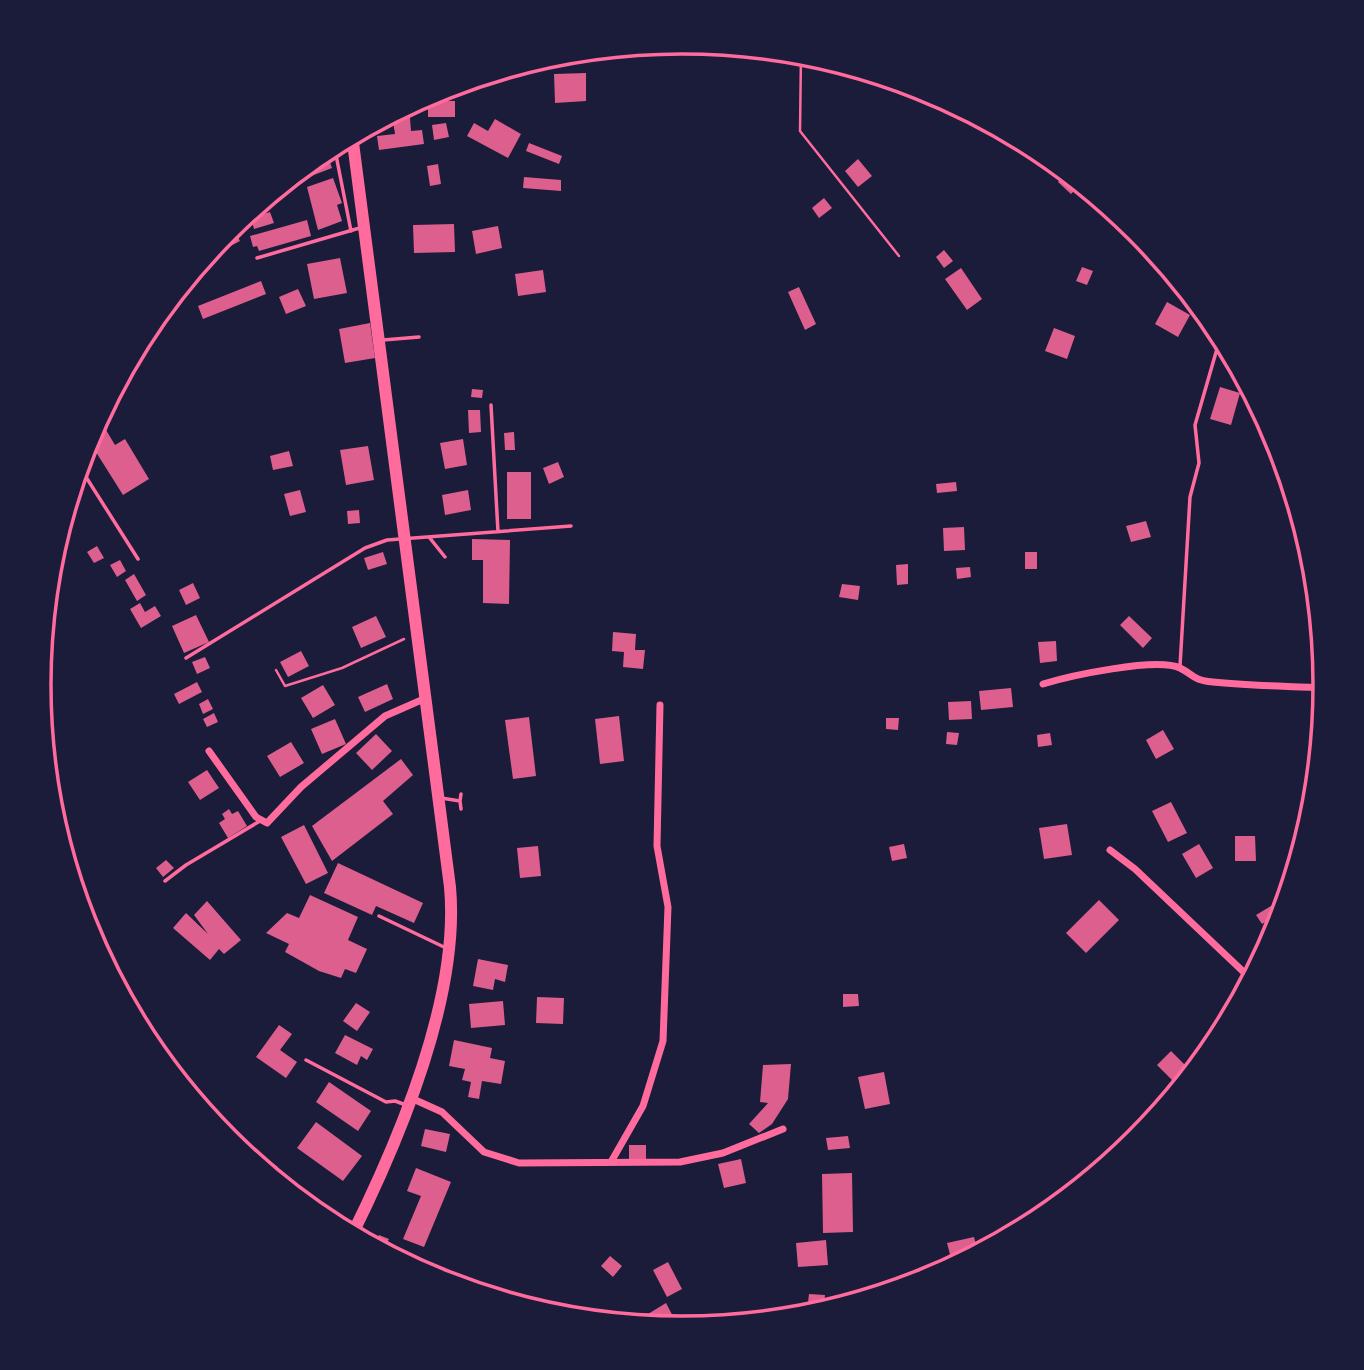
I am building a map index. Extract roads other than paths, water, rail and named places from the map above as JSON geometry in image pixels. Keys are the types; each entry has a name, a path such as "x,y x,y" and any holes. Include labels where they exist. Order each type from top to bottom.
{"main road":[{"path":"354,146 450,896 449,949 429,1040 410,1102 356,1226"}],"street":[{"path":"1043,684 1078,673 1109,669 1180,668 1191,678 1213,682 1313,687"},
{"path":"209,751 260,821 271,821 301,788 385,716 426,698"},
{"path":"611,1162 643,1106 663,1041 668,907 657,846 660,705"},
{"path":"1110,850 1135,869 1244,972"},
{"path":"410,1102 442,1112 479,1148 502,1160 657,1163 698,1159 749,1144 783,1129"}],"lane":[{"path":"336,157 351,231"},
{"path":"257,258 365,227"},
{"path":"380,341 419,337"},
{"path":"1180,668 1190,497 1199,463 1195,425 1217,350"},
{"path":"491,405 498,532"},
{"path":"86,477 138,559"},
{"path":"186,658 342,559 387,540 571,526"},
{"path":"429,537 445,557"},
{"path":"461,794 461,810"},
{"path":"438,797 460,800"},
{"path":"165,881 260,821"},
{"path":"379,916 449,949"},
{"path":"306,1060 386,1102 410,1102"}]}
